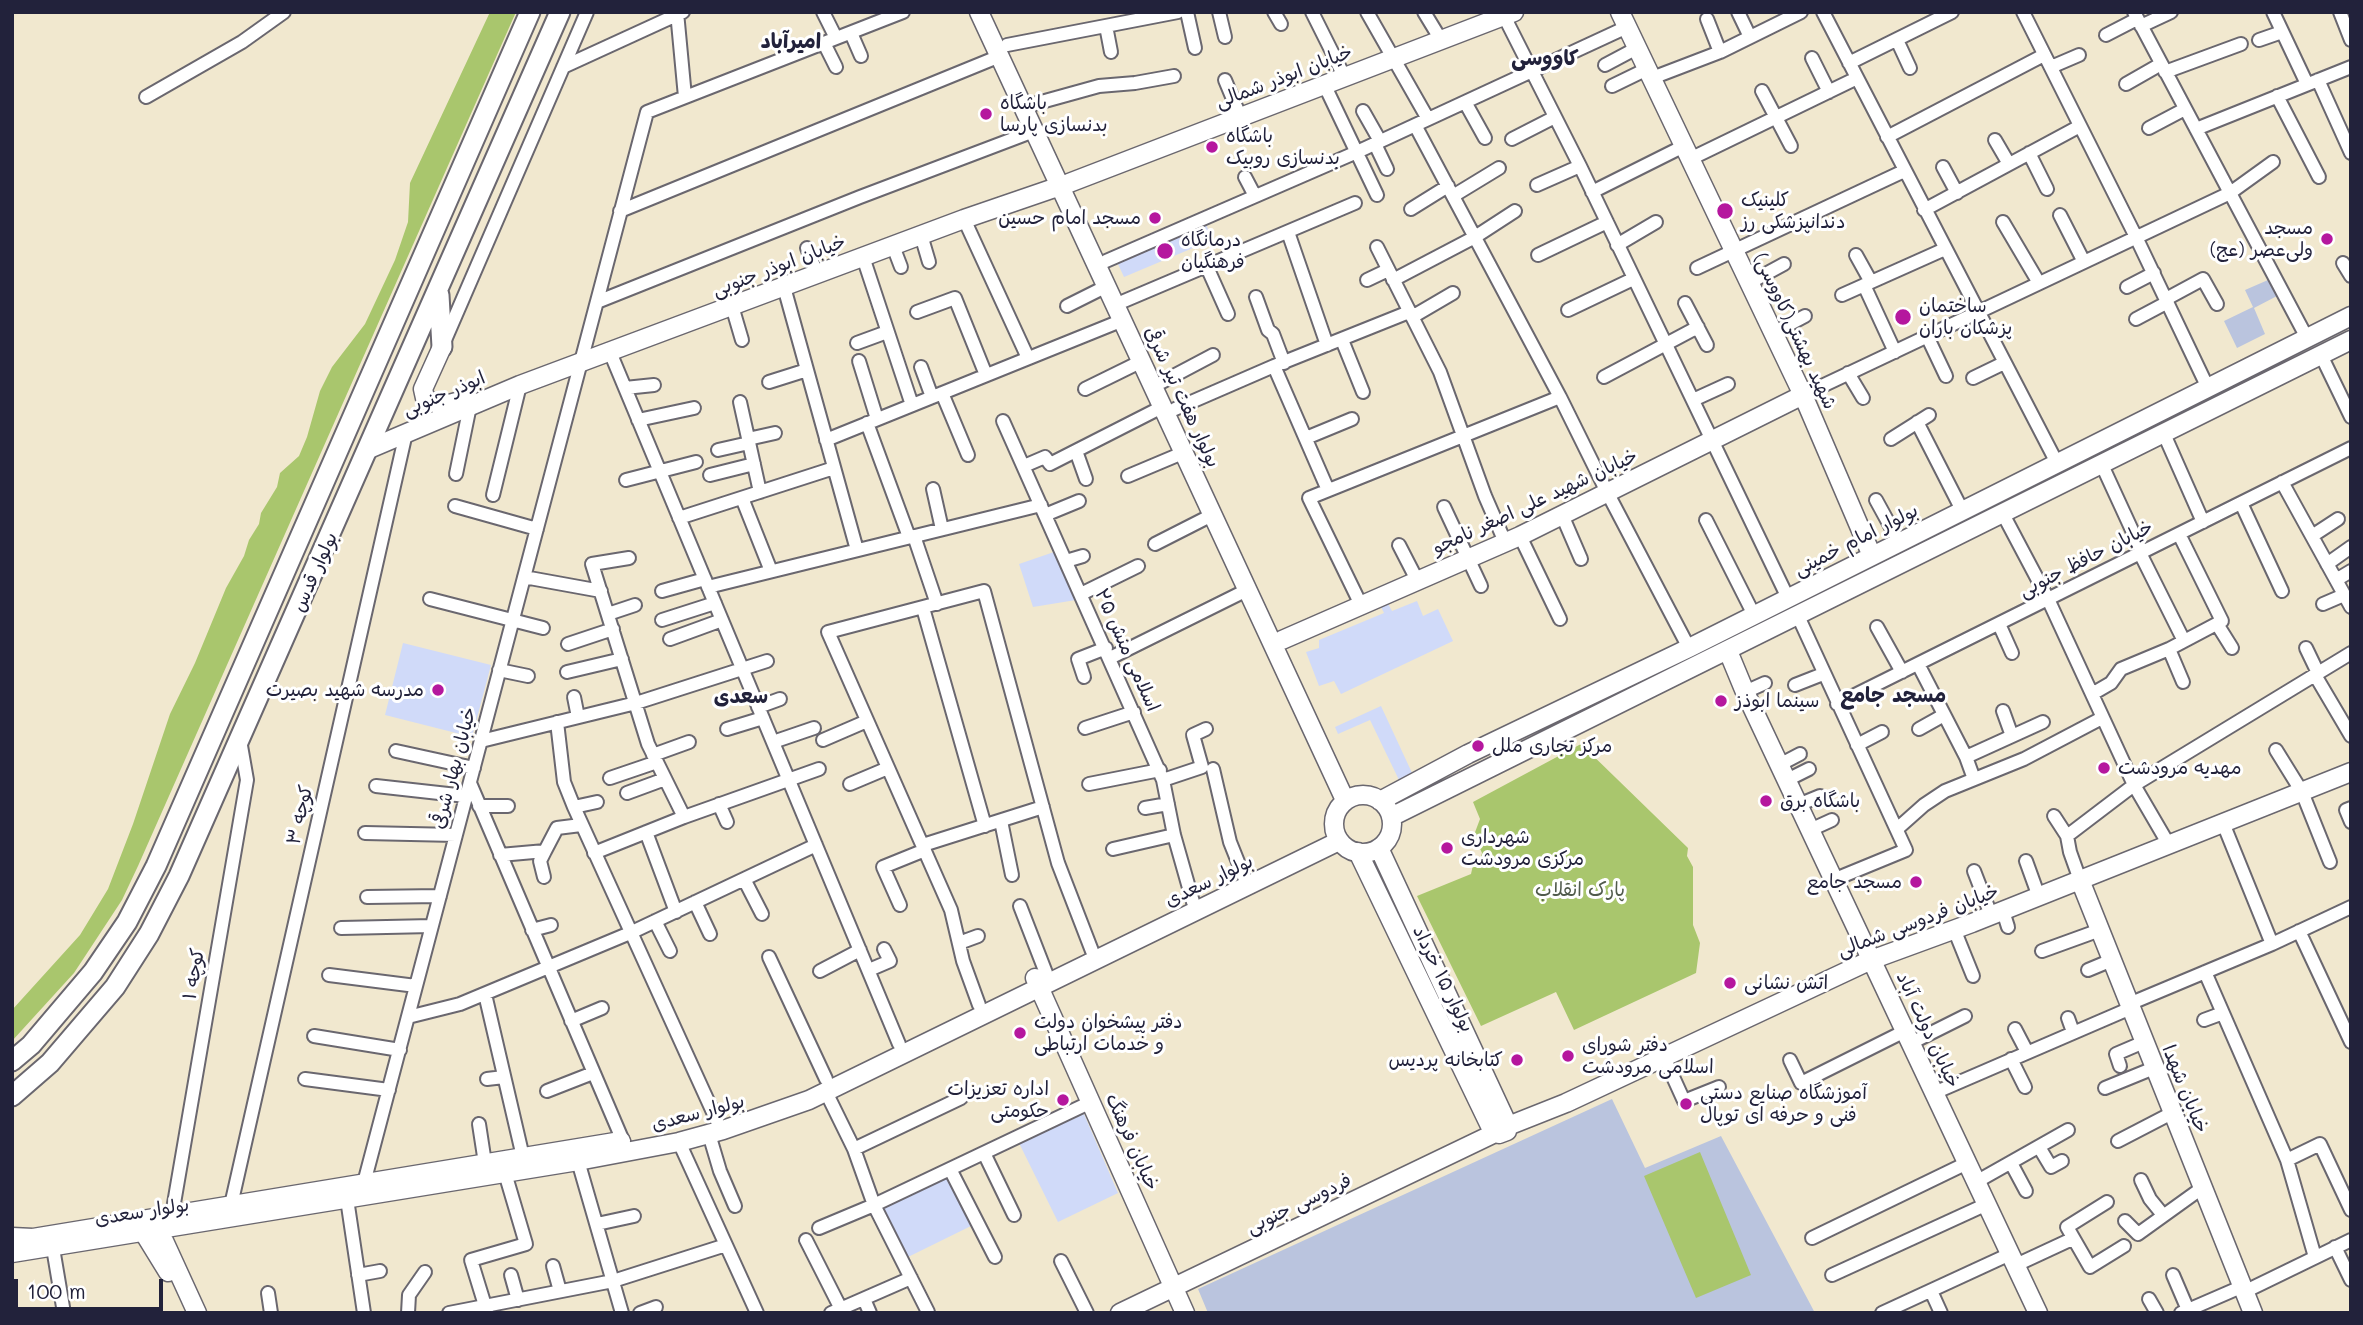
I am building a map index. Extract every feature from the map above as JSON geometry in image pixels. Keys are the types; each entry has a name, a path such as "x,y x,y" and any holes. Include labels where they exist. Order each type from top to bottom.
{"main road":[{"name":"بولوار قدس","path":"12,1060 31,1045 93,972 127,922 156,866 530,12"},
{"name":"بولوار قدس","path":"12,1096 50,1063 115,987 149,934 180,876 560,12"},
{"name":"بولوار هفت تیر شرقی","path":"979,12 1034,104 1064,185 1107,286 1282,640 1351,798"},
{"name":"بولوار هفت تیر شرقی","path":"992,12 1003,51 1034,131 1106,261 1162,382 1185,452 1198,468 1214,514 1351,798"},
{"name":"خیابان ابوذر شمالی","path":"1064,185 1503,15"},
{"name":"شهید بهشتی(کاووسی)","path":"1623,20 1803,395 1872,556"},
{"name":"خیابان ابوذر جنوبی","path":"518,386 964,219 1064,185"},
{"path":"439,291 442,347"},
{"name":"بولوار امام خمینی","path":"1381,801 1468,754 1689,648 2351,316"},
{"path":"1391,817 2351,340"},
{"name":"ابوذر جنوبی","path":"442,347 423,389 425,398 434,403 449,404 518,386"},
{"name":"ابوذر جنوبی","path":"369,449 518,386"},
{"name":"خیابان شهید علی اصغر نامجو","path":"1282,640 1513,539 1803,395"},
{"name":"خیابان دولت آباد","path":"1728,651 2038,1313"},
{"name":"خیابان فردوسی شمالی","path":"1500,1126 1566,1103 1871,960 1954,929 2001,918 2039,897 2351,772"},
{"path":"1365,795 1381,801 1391,817 1390,834 1379,848 1358,852 1344,846 1337,835 1334,819 1338,809 1351,798 1365,795"},
{"name":"بولوار سعدی","path":"12,1237 33,1238 713,1127 773,1114 1337,835"},
{"name":"بولوار سعدی","path":"826,1086 900,1044 979,1005 1040,980 1244,877 1337,835"},
{"name":"بولوار ۱۵ خرداد","path":"1379,848 1500,1126"},
{"name":"بولوار ۱۵ خرداد","path":"1358,852 1500,1126"},
{"name":"خیابان شهدا","path":"2080,880 2253,1313"},
{"name":"خیابان فرهنگ","path":"1040,980 1185,1313"},
{"name":"فردوسی جنوبی","path":"1120,1313 1500,1126"},
{"name":"بولوار سعدی","path":"12,1253 506,1173 679,1142 713,1127"},
{"path":"151,1231 164,1267 194,1308"}],"street":[{"path":"146,97 242,42 284,12"},
{"path":"442,347 587,12"},
{"path":"823,12 836,67"},
{"path":"563,67 680,13 685,97 902,12"},
{"path":"620,211 828,127 1003,51 1178,12"},
{"path":"1187,12 1195,48"},
{"path":"1219,12 1226,37"},
{"path":"1312,12 1344,76"},
{"path":"1367,12 1429,119"},
{"path":"1424,12 1441,40"},
{"path":"1738,12 1750,37"},
{"path":"1612,86 1720,52 1801,12"},
{"path":"1823,12 2057,463"},
{"path":"1849,63 1952,12"},
{"path":"2023,12 2208,387"},
{"path":"2106,35 2137,19 2171,12"},
{"path":"2273,12 2281,32 2313,82 2351,153"},
{"path":"2340,12 2351,40"},
{"path":"1503,15 1580,166 1788,598"},
{"path":"1707,19 1720,52"},
{"path":"2137,19 2307,338"},
{"path":"1106,261 1357,152 1532,71 1623,20"},
{"path":"1106,26 1111,52"},
{"path":"2259,40 2281,32"},
{"path":"850,33 861,56"},
{"path":"1897,40 1910,68"},
{"path":"2126,84 2163,68 2241,44"},
{"path":"1605,65 1637,48"},
{"path":"1887,136 2044,55"},
{"path":"2050,67 2079,55"},
{"path":"1812,58 1829,92"},
{"path":"2196,129 2351,67"},
{"path":"1034,104 1098,86 1174,76"},
{"path":"1592,192 1776,117 1857,78"},
{"path":"1225,80 1240,116"},
{"path":"1324,84 1377,195"},
{"path":"1762,91 1791,146"},
{"path":"2277,96 2319,177"},
{"name":"خیابان بهار شرقی","path":"364,1183 647,112 685,97"},
{"path":"1465,102 1485,138"},
{"path":"2149,128 2185,109"},
{"path":"1363,111 1387,169"},
{"path":"1512,139 1555,117"},
{"path":"1415,125 1560,397 1689,648"},
{"path":"1924,210 2080,126"},
{"path":"597,302 1034,131"},
{"path":"1995,140 2009,164"},
{"path":"2029,153 2047,188"},
{"path":"1803,395 2230,193 2273,162"},
{"path":"1537,185 1580,166"},
{"path":"1942,167 1956,193"},
{"path":"1411,209 1499,168"},
{"path":"1697,268 1904,170"},
{"path":"1245,177 1255,196"},
{"path":"1124,301 1355,203"},
{"path":"1367,280 1391,275 1475,237 1515,211"},
{"path":"2060,215 2084,262"},
{"path":"964,219 1028,358"},
{"path":"1538,255 1607,222"},
{"path":"1617,245 1656,222"},
{"path":"2003,222 2039,284"},
{"path":"1288,232 1327,345"},
{"path":"921,235 929,262"},
{"path":"893,246 901,267"},
{"path":"1377,247 1440,372 1485,496 1560,619"},
{"path":"807,248 817,274"},
{"path":"1842,295 1945,249"},
{"path":"1856,255 1895,352"},
{"path":"863,257 912,405"},
{"path":"2343,263 2351,276"},
{"path":"1749,283 1784,264"},
{"path":"1207,267 1228,314"},
{"path":"2127,287 2154,273"},
{"path":"1568,310 1633,279"},
{"path":"2137,319 2203,279 2217,304"},
{"path":"1067,306 1107,286"},
{"path":"783,287 857,550"},
{"path":"1024,466 1045,457 1049,464 1169,407 1410,314 1453,293"},
{"path":"1256,297 1268,330 1273,334 1279,364 1328,490"},
{"path":"917,312 955,298 986,375"},
{"path":"1685,303 1707,345"},
{"path":"732,306 742,340"},
{"path":"1773,333 1805,316"},
{"path":"826,440 1123,320"},
{"path":"1604,377 1698,327"},
{"path":"857,343 887,332"},
{"path":"1927,336 1946,376"},
{"path":"1342,340 1363,392"},
{"path":"610,352 900,1044"},
{"path":"1162,382 1213,355"},
{"path":"2321,355 2351,416"},
{"path":"859,361 872,421 937,604"},
{"path":"1085,390 1142,361"},
{"path":"1973,378 2004,363"},
{"path":"921,367 968,455"},
{"path":"769,382 807,370"},
{"path":"1848,373 1863,398"},
{"path":"1693,400 1728,384"},
{"path":"625,388 654,385"},
{"path":"493,495 518,386"},
{"path":"1361,605 1309,498 1560,397"},
{"path":"740,402 760,492"},
{"path":"457,474 470,406"},
{"path":"638,420 694,408"},
{"path":"1891,439 1929,415"},
{"path":"1306,438 1352,419"},
{"name":"اسلامی منش ۲۵","path":"1003,421 1162,775 1174,835 1193,902"},
{"path":"1917,422 1962,510"},
{"name":"کوچه ۳","path":"231,1205 406,433"},
{"path":"718,450 775,433"},
{"path":"2164,434 2203,522"},
{"name":"خیابان حافظ جنوبی","path":"1838,704 2351,448"},
{"path":"1076,451 1086,479"},
{"path":"1128,476 1185,452"},
{"path":"626,480 696,462"},
{"path":"710,475 754,464"},
{"path":"2102,465 2184,641"},
{"path":"679,518 834,468"},
{"path":"2282,482 2351,607"},
{"path":"933,489 942,529"},
{"path":"741,498 771,571"},
{"path":"1877,500 1899,542"},
{"path":"662,591 771,571 942,529 1079,501"},
{"path":"2241,503 2282,591"},
{"path":"455,506 537,529"},
{"path":"1444,507 1481,586"},
{"path":"1155,544 1214,514"},
{"path":"2003,514 2048,599 2134,785 2169,845"},
{"path":"1562,515 1581,559"},
{"path":"2312,536 2338,519"},
{"path":"1706,520 1754,615"},
{"path":"2179,534 2232,648"},
{"path":"1399,545 1417,580"},
{"path":"2327,564 2351,547"},
{"path":"1066,561 1083,556"},
{"path":"629,558 592,564 648,744 684,817"},
{"path":"1081,594 1138,566"},
{"path":"2336,580 2351,571"},
{"path":"524,577 601,591"},
{"path":"1084,677 1078,659 1108,653 1249,589"},
{"path":"979,1005 951,910 828,632 984,592 1058,863 1093,951"},
{"path":"2323,604 2344,595"},
{"path":"430,599 543,628"},
{"path":"662,620 715,603"},
{"path":"608,614 635,606"},
{"path":"923,607 985,826"},
{"path":"1798,616 1906,850 1833,880"},
{"path":"670,639 722,620"},
{"path":"2092,694 2111,683 2122,669 2169,649 2219,622"},
{"path":"1999,624 2012,653"},
{"path":"1877,627 1902,672"},
{"path":"568,644 612,629"},
{"path":"2306,648 2316,674 2351,736"},
{"path":"2169,649 2183,682"},
{"path":"2067,836 2134,785 2351,653"},
{"path":"568,672 622,659"},
{"path":"481,741 636,703 767,661"},
{"path":"1918,664 1966,757 1974,779"},
{"path":"499,670 528,676"},
{"path":"1796,685 1823,674"},
{"path":"1745,692 1765,683"},
{"path":"573,696 578,717"},
{"path":"727,729 780,699"},
{"path":"2003,711 2012,736"},
{"path":"1085,728 1134,712"},
{"path":"1919,729 1944,715"},
{"path":"1897,829 1945,791 2024,759 2102,718"},
{"path":"823,740 867,721"},
{"path":"557,722 565,782 574,807 713,1127 720,1171 735,1206"},
{"path":"1966,757 2043,722"},
{"path":"773,742 814,728"},
{"path":"1089,784 1202,767 1193,735 1206,729"},
{"path":"1857,745 1882,732"},
{"name":"کوچه ۱","path":"172,1215 247,780 240,740"},
{"path":"610,778 690,742"},
{"path":"2276,750 2302,792 2330,862"},
{"path":"396,751 474,768"},
{"path":"1783,772 1800,754"},
{"path":"850,784 888,768"},
{"path":"594,853 788,778 819,769"},
{"path":"1213,769 1230,842 1244,877"},
{"path":"1783,772 1809,769"},
{"path":"627,793 665,779"},
{"path":"376,786 468,789 480,806 623,1141"},
{"path":"1798,805 1820,796"},
{"path":"574,807 597,802"},
{"path":"719,804 727,822"},
{"path":"1145,808 1168,804"},
{"path":"480,806 508,806"},
{"path":"900,905 883,867 924,848 1043,807"},
{"path":"2351,808 2346,810 2351,822"},
{"path":"2054,816 2067,836 2080,880"},
{"path":"1810,830 1832,820"},
{"path":"1001,821 1012,875"},
{"path":"2223,823 2272,944"},
{"path":"544,877 540,861 556,828 581,825"},
{"path":"646,832 676,912"},
{"path":"365,833 456,835"},
{"path":"1113,849 1174,835"},
{"path":"408,1017 460,1004 630,933 816,845"},
{"path":"500,855 545,851"},
{"path":"763,854 770,867"},
{"path":"2026,861 2039,897"},
{"path":"1973,871 2001,918"},
{"path":"744,879 762,914"},
{"path":"367,897 440,896"},
{"path":"695,902 710,934"},
{"path":"1020,906 1040,980"},
{"path":"1934,1093 2351,907"},
{"path":"655,921 670,951"},
{"path":"532,930 551,925"},
{"path":"341,928 432,926"},
{"path":"1954,929 1973,976"},
{"path":"2042,951 2100,930"},
{"path":"2299,932 2351,1042"},
{"path":"959,943 978,936"},
{"path":"869,971 890,961 884,949"},
{"path":"820,971 860,950"},
{"path":"769,957 854,1149 874,1205 928,1312"},
{"path":"2088,970 2112,960"},
{"path":"2205,972 2287,1160 2315,1257"},
{"path":"330,975 416,986"},
{"path":"485,993 523,1157"},
{"path":"571,1021 602,1008"},
{"path":"2204,1020 2223,1013"},
{"path":"1790,1060 1801,1083 1908,1037 1965,1016"},
{"path":"2068,1018 2073,1032"},
{"path":"2015,1029 2027,1052"},
{"path":"314,1036 400,1050"},
{"path":"2120,1066 2116,1054 2144,1042"},
{"path":"1664,1057 1684,1101 1719,1087"},
{"path":"2011,1059 2025,1087"},
{"path":"2105,1088 2154,1068"},
{"path":"547,1091 593,1073"},
{"path":"487,1079 505,1077"},
{"path":"305,1079 389,1090"},
{"path":"854,1149 961,1098"},
{"path":"819,1228 874,1205 1091,1102"},
{"path":"2118,1141 2172,1113"},
{"path":"479,1124 485,1163"},
{"path":"1976,1182 2068,1130"},
{"path":"679,1142 757,1313"},
{"path":"2287,1160 2320,1144 2351,1210"},
{"path":"2039,1147 2051,1167 2062,1161"},
{"path":"984,1153 1014,1215"},
{"path":"578,1160 622,1313"},
{"path":"1812,1238 1967,1163"},
{"path":"2011,1163 2026,1191"},
{"path":"950,1169 995,1256"},
{"path":"487,1309 471,1259 526,1244 506,1173"},
{"path":"2141,1180 2150,1199 2163,1215"},
{"path":"2125,1221 2138,1234 2202,1188"},
{"path":"347,1199 364,1313"},
{"path":"2107,1202 2067,1227 2090,1267 2124,1246"},
{"path":"1832,1275 1986,1204"},
{"path":"597,1224 634,1216"},
{"path":"1882,1313 1931,1291 2072,1239"},
{"path":"806,1240 836,1311 911,1278"},
{"path":"2174,1275 2184,1311 2242,1289 2351,1240"},
{"path":"449,1313 520,1304 560,1291 613,1281 726,1245"},
{"path":"2335,1247 2351,1280"},
{"path":"52,1248 64,1313"},
{"path":"1061,1262 1087,1313"},
{"path":"553,1266 560,1291"},
{"path":"358,1275 380,1271"},
{"path":"408,1313 409,1295 425,1272"},
{"path":"511,1275 520,1304"},
{"path":"1931,1291 1941,1313"},
{"path":"268,1293 271,1313"},
{"path":"864,1298 870,1313"},
{"path":"2149,1299 2157,1313"},
{"path":"640,1313 656,1307"}],"shaded area":[{"name":"درمانگاه فرهنگیان","path":"1206,224 1212,240 1124,277 1117,262"},
{"path":"2268,280 2277,296 2254,308 2265,334 2237,348 2224,321 2253,307 2245,290"},
{"path":"1054,552 1076,600 1033,607 1019,564"},
{"path":"1417,601 1423,616 1438,609 1453,641 1341,694 1334,681 1319,686 1306,652 1319,648 1319,640 1384,613 1380,605 1387,602 1392,611"},
{"name":"مدرسه شهید بصیرت","path":"403,643 491,665 472,737 385,715"},
{"path":"1381,706 1413,775 1399,780 1370,720 1338,734 1335,727"},
{"path":"1612,1099 1645,1168 1721,1136 1815,1313 1208,1313 1198,1289"},
{"path":"1084,1114 1118,1193 1058,1222 1019,1143"},
{"path":"948,1176 971,1226 908,1257 882,1206"}],"green space":[{"path":"490,12 516,12 138,866 122,900 74,973 12,1041 12,1010 80,935 108,889 170,714 195,663 226,588 259,524 261,513 277,487 280,473 299,456 320,391 332,367 365,324 395,260 408,222 410,183"},
{"name":"پارک انقلاب","path":"1581,744 1688,848 1687,856 1693,867 1693,925 1700,943 1696,973 1574,1030 1556,992 1481,1026 1417,896 1471,874 1473,865 1478,866 1482,853 1474,835 1480,819 1473,802"},
{"path":"1700,1152 1751,1275 1696,1298 1644,1176"}],"place":[{"name":"باشگاه بدنسازی پارسا","path":"986,114"},
{"name":"باشگاه بدنسازی روبیک","path":"1212,147"},
{"name":"کلینیک دندانپزشکی رز","path":"1725,211"},
{"name":"مسجد امام حسین","path":"1155,218"},
{"name":"مسجد ولی‌عصر (عج)","path":"2327,239"},
{"name":"درمانگاه فرهنگیان","path":"1165,251"},
{"name":"ساختمان پزشکان باران","path":"1903,317"},
{"name":"مدرسه شهید بصیرت","path":"438,690"},
{"name":"سینما ابوذز","path":"1721,701"},
{"name":"مرکز تجاری ملل","path":"1478,746"},
{"name":"مهدیه مرودشت","path":"2104,768"},
{"name":"باشگاه برق","path":"1766,801"},
{"name":"شهرداری مرکزی مرودشت","path":"1447,848"},
{"name":"مسجد جامع","path":"1916,882"},
{"name":"اتش نشانی","path":"1730,983"},
{"name":"دفتر پیشخوان دولت و خدمات ارتباطی","path":"1020,1033"},
{"name":"دفتر شورای اسلامی مرودشت","path":"1568,1056"},
{"name":"کتابخانه پردیس","path":"1517,1060"},
{"name":"اداره تعزیزات حکومتی","path":"1063,1100"},
{"name":"آموزشگاه صنایع دستی فنی و حرفه ای توپال","path":"1686,1104"}],"district":[{"name":"امیرآباد","path":"791,42"},
{"name":"کاووسی","path":"1545,59"},
{"name":"مسجد جامع","path":"1893,696"},
{"name":"سعدی","path":"741,697"}]}
